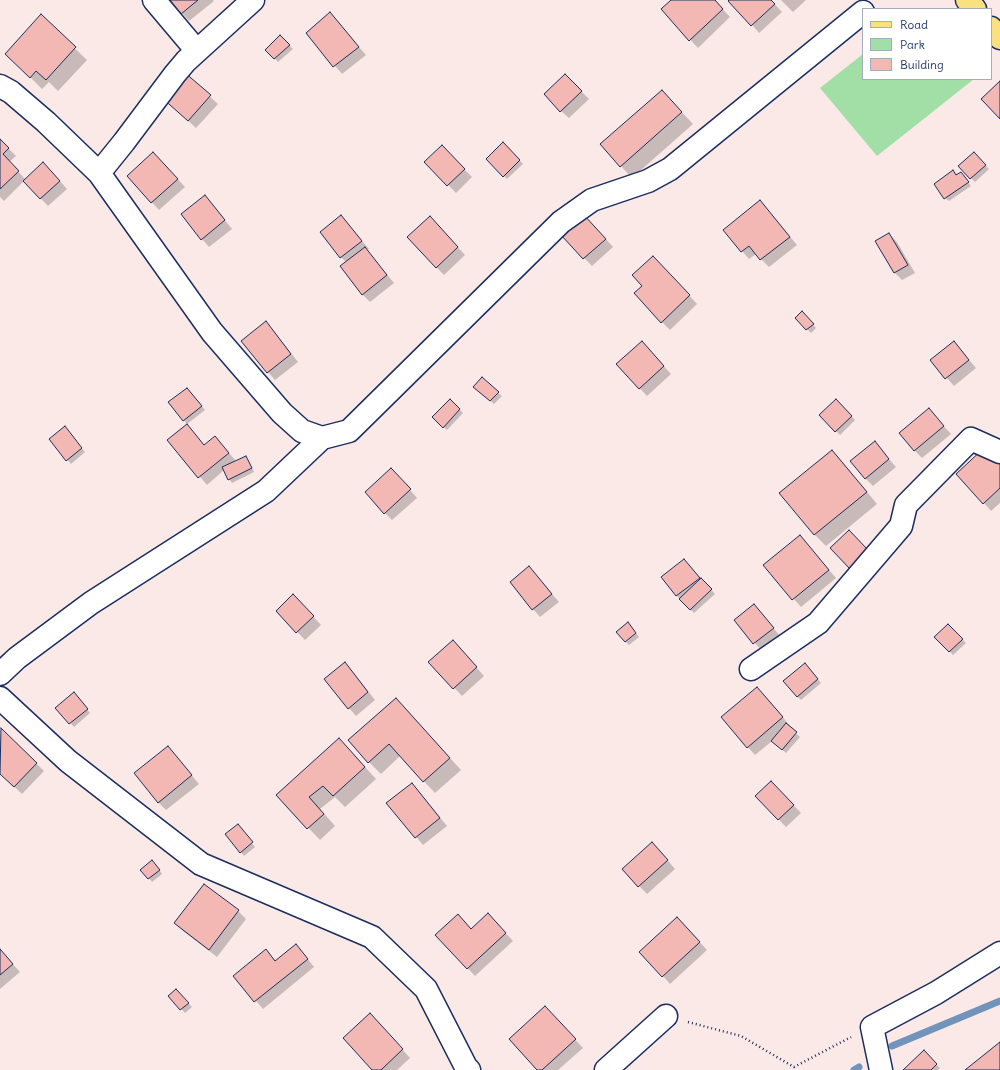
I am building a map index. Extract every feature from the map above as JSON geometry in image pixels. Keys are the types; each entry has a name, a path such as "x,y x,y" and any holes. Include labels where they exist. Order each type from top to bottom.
{"main road":[{"path":"967,0 974,8"},
{"path":"992,29 1000,38"}],"street":[{"path":"154,0 197,51"},
{"path":"99,173 124,142 174,74 253,0"},
{"path":"867,8 878,0"},
{"path":"0,674 18,658 91,603 266,491 322,438 349,431 561,222 592,200 648,181 670,170 862,13"},
{"path":"0,86 11,92 40,117 99,173 212,332 282,413 302,431 322,438"},
{"path":"751,669 818,624 901,526 906,505 971,438 1000,452"},
{"path":"0,698 68,761 201,864 372,937 426,988 466,1069"},
{"path":"881,1070 872,1026 936,993 1000,954"},
{"path":"606,1070 666,1016"}],"path":[{"path":"666,1016 740,1036 794,1067 872,1026"}],"green space":[{"path":"862,55 862,80 973,80 877,156 820,88"}],"building":[{"path":"170,0 198,0 181,14"},
{"path":"671,0 715,0 723,9 689,41 661,9"},
{"path":"771,0 775,4 751,26 728,1"},
{"path":"330,12 359,47 333,67 306,33"},
{"path":"41,14 76,47 46,80 36,71 30,78 5,54"},
{"path":"280,35 290,45 274,59 265,50"},
{"path":"184,72 211,95 188,121 161,97"},
{"path":"565,74 582,91 560,112 544,94"},
{"path":"1000,81 1000,119 981,99"},
{"path":"662,90 682,112 620,167 600,144"},
{"path":"0,139 9,148 3,154 19,171 0,189"},
{"path":"503,142 520,160 503,177 486,159"},
{"path":"442,145 465,169 447,186 424,162"},
{"path":"153,152 178,179 151,203 127,176"},
{"path":"974,152 986,165 970,179 958,166"},
{"path":"43,162 60,181 40,199 23,181"},
{"path":"953,170 956,175 961,172 969,182 944,199 934,184"},
{"path":"205,195 225,220 201,240 181,214"},
{"path":"760,200 790,237 760,260 749,246 741,252 723,230"},
{"path":"583,214 606,239 583,259 561,235"},
{"path":"341,215 362,241 340,258 320,232"},
{"path":"430,216 458,247 436,268 407,237"},
{"path":"889,233 908,265 894,273 875,241"},
{"path":"365,247 387,275 362,295 340,266"},
{"path":"653,256 690,295 661,323 634,293 642,286 632,275"},
{"path":"802,311 814,324 806,330 795,318"},
{"path":"266,321 291,354 267,373 241,341"},
{"path":"642,341 664,366 639,389 616,364"},
{"path":"954,341 969,360 945,379 930,360"},
{"path":"482,377 499,392 490,401 473,387"},
{"path":"187,388 202,406 183,421 168,402"},
{"path":"450,399 460,409 443,428 432,417"},
{"path":"836,399 852,416 835,432 819,415"},
{"path":"929,408 944,426 914,451 899,433"},
{"path":"187,424 204,445 215,436 229,453 198,478 167,440"},
{"path":"65,426 82,448 66,461 49,439"},
{"path":"875,441 889,459 865,479 850,461"},
{"path":"984,448 1000,464 1000,488 983,504 956,474"},
{"path":"832,450 867,492 814,535 779,493"},
{"path":"246,456 252,468 228,480 222,467"},
{"path":"391,468 411,489 384,514 365,492"},
{"path":"849,530 869,551 850,569 830,548"},
{"path":"800,535 829,570 792,600 763,565"},
{"path":"684,559 700,578 676,596 661,577"},
{"path":"529,566 552,594 532,610 510,582"},
{"path":"701,578 712,589 690,610 679,599"},
{"path":"293,594 314,616 296,633 276,611"},
{"path":"754,604 774,628 753,644 734,620"},
{"path":"628,622 636,633 625,642 616,632"},
{"path":"948,624 963,639 949,652 934,637"},
{"path":"453,640 477,667 453,689 428,662"},
{"path":"345,662 368,692 348,709 324,679"},
{"path":"805,663 818,679 797,697 783,681"},
{"path":"757,687 783,717 747,748 721,717"},
{"path":"74,692 88,709 69,724 55,708"},
{"path":"396,698 450,758 423,782 389,744 368,763 348,740"},
{"path":"786,723 797,732 782,750 771,741"},
{"path":"1,728 37,763 14,787 0,774"},
{"path":"339,738 365,767 333,796 323,786 309,797 324,814 307,829 276,795"},
{"path":"168,746 192,775 158,803 134,773"},
{"path":"771,781 794,805 778,820 755,796"},
{"path":"412,783 440,818 415,838 386,803"},
{"path":"238,824 253,842 240,853 225,834"},
{"path":"652,842 668,860 638,887 622,869"},
{"path":"152,860 160,870 148,879 140,870"},
{"path":"204,884 239,910 209,950 174,923"},
{"path":"488,913 506,933 467,969 435,935 458,914 471,929"},
{"path":"677,917 700,942 662,977 639,952"},
{"path":"296,944 308,959 254,1002 233,976 266,949 275,961"},
{"path":"0,949 13,964 0,975"},
{"path":"176,989 189,1003 180,1010 168,996"},
{"path":"545,1006 576,1039 542,1070 537,1070 509,1039"},
{"path":"370,1013 403,1049 381,1070 372,1070 343,1038"},
{"path":"1000,1042 1000,1070 965,1070"},
{"path":"924,1050 937,1064 931,1070 903,1070"}],"waterway":[{"path":"892,1046 1000,1001"},
{"path":"854,1070 859,1067"}]}
